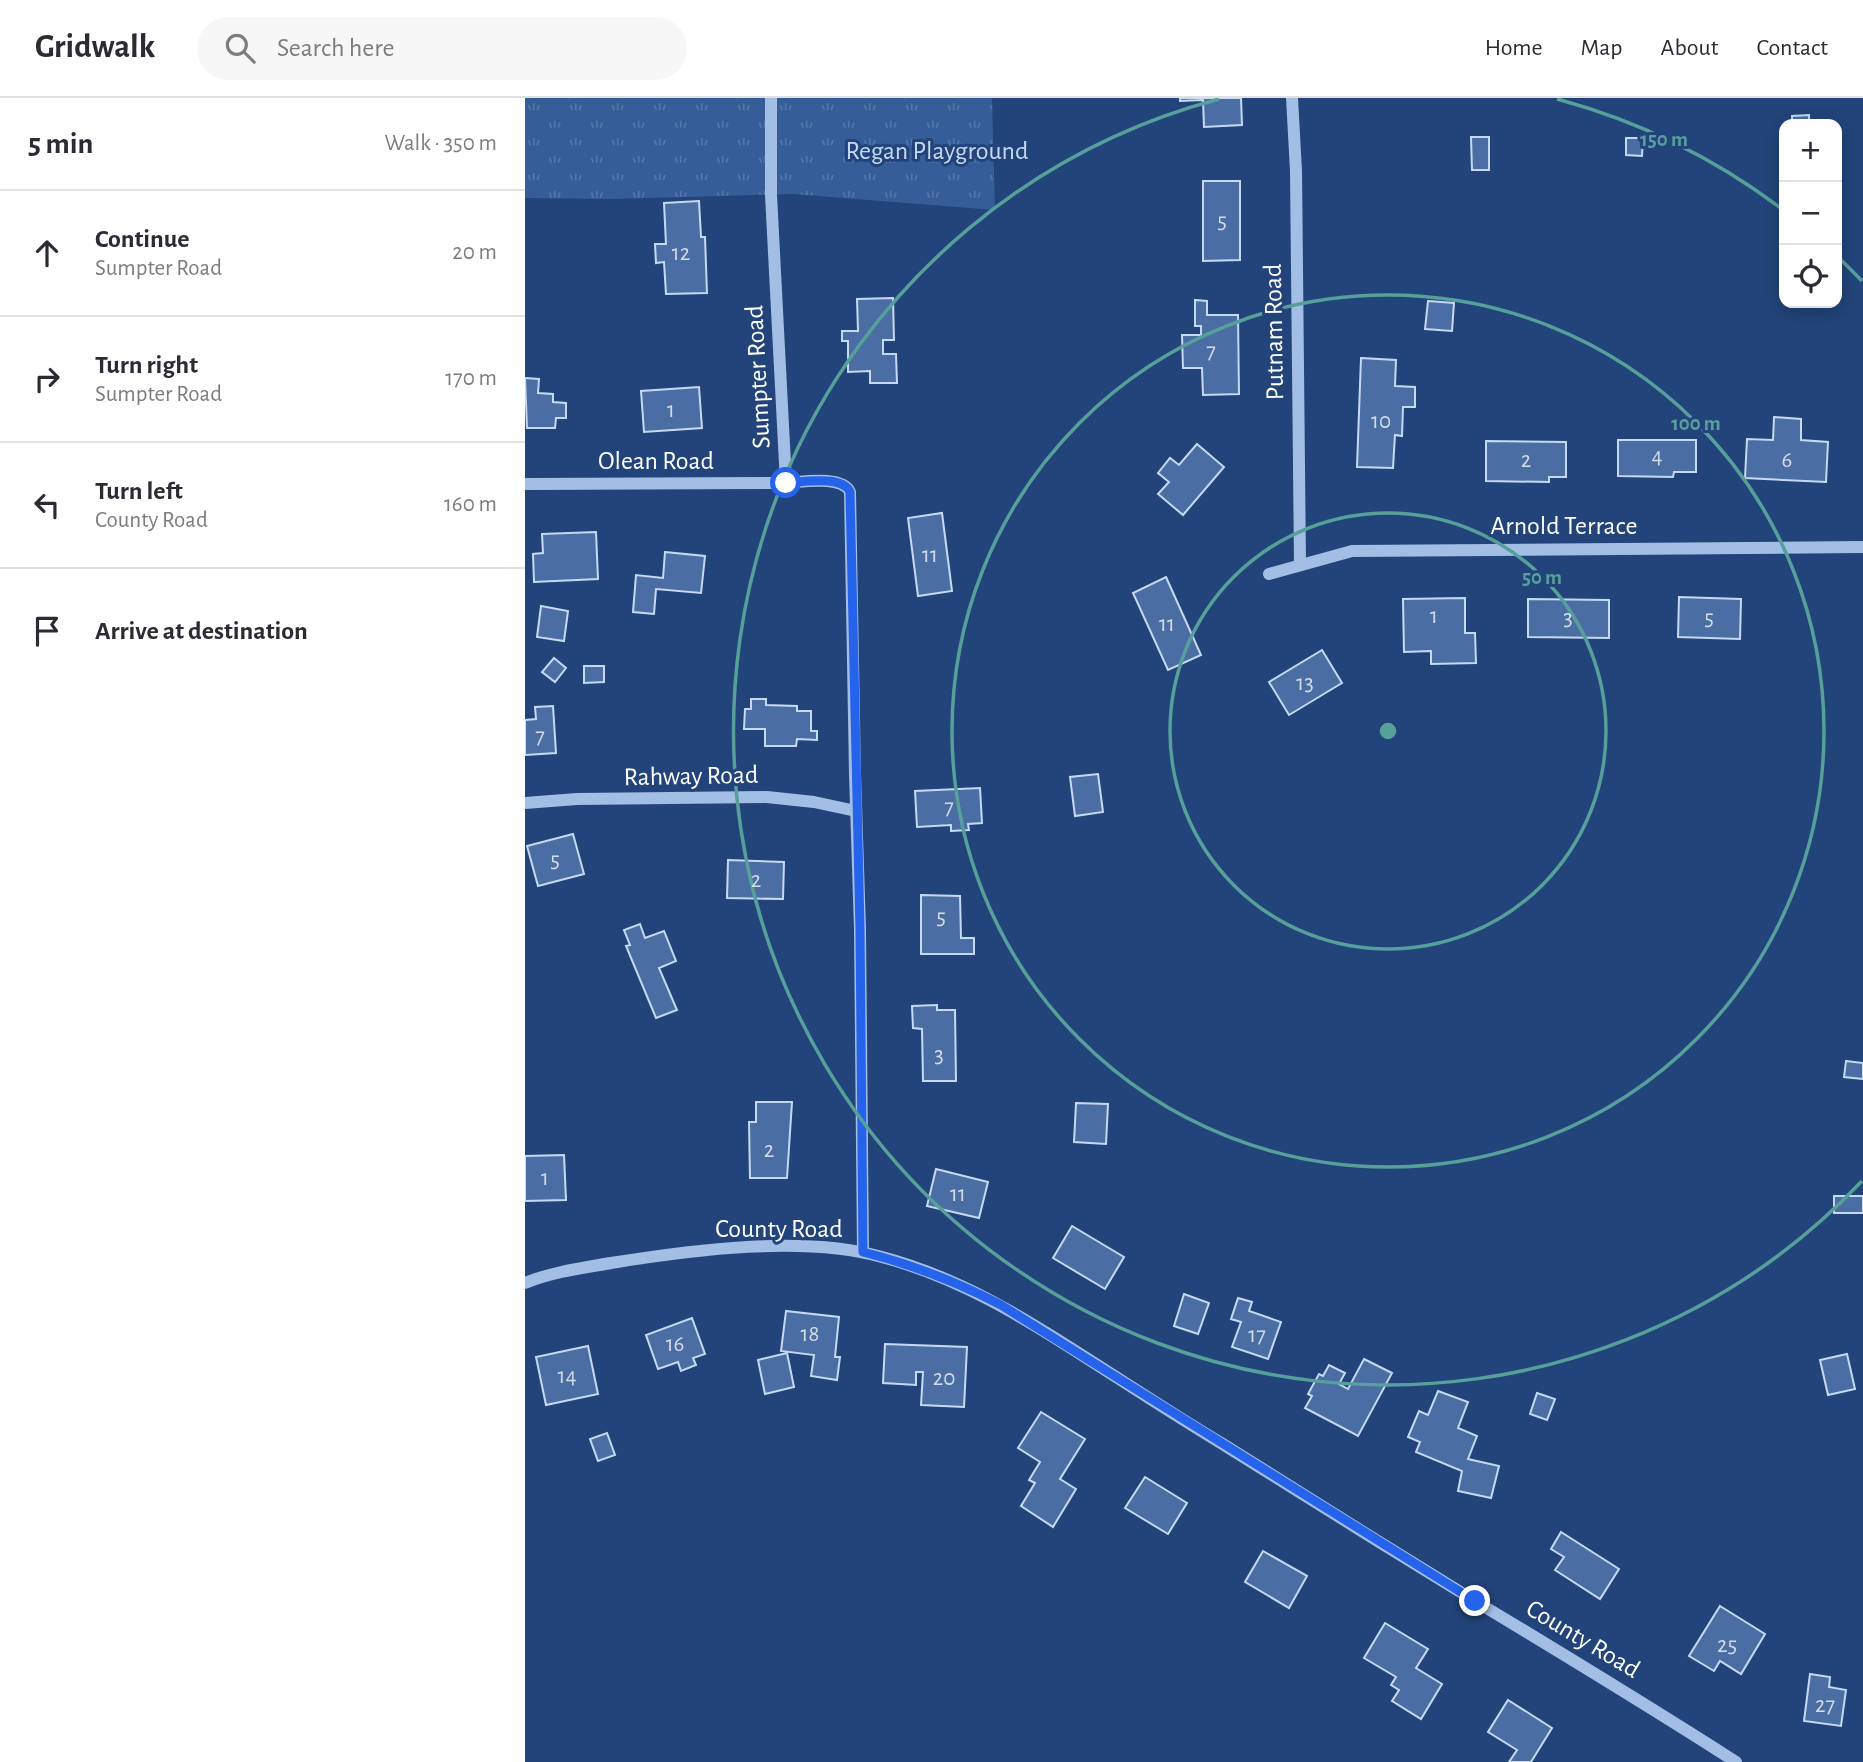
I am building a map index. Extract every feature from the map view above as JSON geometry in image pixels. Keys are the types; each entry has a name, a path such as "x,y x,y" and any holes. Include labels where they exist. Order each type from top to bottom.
{"street":[{"name":"Sumpter Road","path":"771,98 771,195 786,483 837,481 847,485 850,492 860,929 863,1252"},
{"name":"Putnam Road","path":"1292,98 1296,171 1300,565"},
{"name":"Olean Road","path":"525,484 786,483"},
{"name":"Arnold Terrace","path":"1269,574 1352,551 1863,547"},
{"name":"Rahway Road","path":"525,803 577,799 767,797 814,802 856,811"},
{"name":"County Road","path":"525,1283 567,1271 636,1259 736,1248 792,1247 863,1252 915,1267 963,1286 1027,1320 1177,1416 1645,1703 1736,1762"}],"green space":[{"name":"Regan Playground","path":"525,98 992,98 995,210 793,194 610,199 525,198"}],"building":[{"path":"1180,98 1241,98 1242,125 1204,127 1203,100 1180,101"},
{"path":"1809,115 1809,119 1792,119 1792,116"},
{"path":"1471,137 1489,137 1489,170 1472,170"},
{"path":"1626,138 1643,138 1642,156 1626,155"},
{"path":"1203,181 1240,181 1240,260 1203,261"},
{"path":"699,201 701,237 705,237 707,293 666,294 664,262 656,263 655,244 666,244 664,203"},
{"path":"893,298 894,340 883,340 883,354 896,354 897,383 870,383 870,371 848,372 848,341 842,341 842,331 858,331 857,299"},
{"path":"1195,300 1207,301 1207,315 1238,315 1239,394 1203,395 1202,368 1183,368 1182,335 1201,335 1201,326 1195,326"},
{"path":"1428,301 1454,303 1452,331 1425,329"},
{"path":"1361,358 1396,360 1395,386 1415,387 1415,407 1403,407 1402,436 1395,435 1393,468 1357,467"},
{"path":"525,378 539,379 538,393 553,394 553,402 566,403 566,418 556,418 555,428 527,428"},
{"path":"699,387 702,428 644,432 641,391"},
{"path":"1774,417 1801,419 1801,440 1828,442 1826,482 1745,478 1747,439 1773,440"},
{"path":"1618,440 1696,440 1696,472 1674,472 1673,477 1618,476"},
{"path":"1486,441 1566,442 1566,477 1549,477 1549,482 1486,481"},
{"path":"1197,444 1224,467 1183,515 1158,494 1169,482 1158,473 1170,458 1179,465"},
{"path":"942,513 952,591 918,596 908,518"},
{"path":"596,532 598,579 534,582 533,554 543,553 542,534"},
{"path":"665,552 705,556 701,593 656,589 654,614 633,612 636,575 663,578"},
{"path":"1166,577 1201,655 1168,670 1133,593"},
{"path":"1679,597 1741,599 1740,639 1678,637"},
{"path":"1465,598 1465,633 1475,633 1476,663 1431,664 1431,651 1404,652 1403,599"},
{"path":"1528,599 1609,600 1609,638 1528,637"},
{"path":"541,606 568,611 564,641 537,637"},
{"path":"1322,650 1342,683 1289,715 1269,682"},
{"path":"554,658 566,668 555,682 542,672"},
{"path":"584,666 604,666 604,682 584,683"},
{"path":"751,699 766,699 766,705 797,706 797,711 811,711 811,731 817,731 817,740 797,739 796,746 765,746 765,729 744,729 745,709 751,709"},
{"path":"553,706 556,753 525,755 525,720 536,719 535,707"},
{"path":"1098,774 1103,812 1075,816 1070,777"},
{"path":"980,788 982,823 968,824 969,830 951,831 951,825 917,827 915,791"},
{"path":"573,834 584,874 538,886 527,846"},
{"path":"728,860 784,862 783,899 727,898"},
{"path":"921,895 960,896 961,938 974,938 974,954 921,954"},
{"path":"640,924 645,938 664,931 676,961 659,968 677,1010 656,1018 626,946 630,945 624,930"},
{"path":"937,1005 937,1010 955,1010 956,1081 923,1081 922,1029 913,1028 912,1006"},
{"path":"1846,1061 1863,1063 1863,1079 1844,1077"},
{"path":"756,1102 792,1102 787,1178 750,1178 749,1122 756,1122"},
{"path":"1076,1103 1108,1104 1106,1144 1074,1142"},
{"path":"564,1155 566,1200 525,1201 525,1156"},
{"path":"936,1169 988,1182 979,1218 927,1206"},
{"path":"1834,1196 1863,1196 1863,1213 1834,1213"},
{"path":"1072,1226 1124,1257 1105,1289 1053,1258"},
{"path":"1184,1294 1209,1303 1198,1334 1174,1326"},
{"path":"1238,1298 1252,1302 1249,1311 1281,1322 1268,1359 1232,1347 1241,1322 1231,1319"},
{"path":"786,1311 839,1317 835,1357 840,1357 837,1380 811,1376 814,1355 781,1351"},
{"path":"692,1318 705,1354 693,1358 696,1365 681,1371 678,1362 658,1369 646,1335"},
{"path":"885,1344 967,1347 964,1407 921,1405 923,1372 916,1372 916,1385 883,1383"},
{"path":"588,1346 598,1394 546,1405 536,1357"},
{"path":"787,1353 794,1387 765,1394 758,1360"},
{"path":"1847,1354 1855,1389 1828,1395 1820,1360"},
{"path":"1364,1359 1392,1373 1358,1436 1305,1408 1312,1396 1308,1394 1319,1374 1323,1376 1329,1365 1345,1373 1339,1384 1348,1389"},
{"path":"1438,1391 1468,1402 1458,1428 1477,1436 1468,1459 1499,1466 1491,1498 1458,1491 1462,1471 1416,1452 1420,1442 1408,1437 1419,1411 1428,1415"},
{"path":"1537,1393 1555,1399 1547,1420 1530,1414"},
{"path":"1041,1412 1085,1439 1060,1479 1076,1489 1053,1527 1021,1506 1035,1483 1029,1480 1040,1462 1018,1448"},
{"path":"607,1433 615,1455 598,1461 590,1439"},
{"path":"1145,1477 1187,1503 1168,1534 1125,1508"},
{"path":"1561,1532 1619,1569 1600,1599 1555,1570 1564,1557 1551,1549"},
{"path":"1263,1551 1307,1576 1289,1608 1245,1582"},
{"path":"1720,1606 1765,1634 1741,1674 1720,1661 1714,1671 1689,1656"},
{"path":"1385,1623 1428,1649 1416,1668 1442,1684 1421,1719 1392,1701 1399,1690 1391,1685 1396,1677 1364,1658"},
{"path":"1810,1674 1830,1677 1829,1687 1846,1690 1841,1726 1804,1721"},
{"path":"1508,1700 1552,1728 1531,1762 1509,1762 1517,1750 1488,1732"}],"route":[{"path":"786,483 837,481 847,485 850,492 860,929 863,1252 915,1267 1001,1305 1475,1601"}]}
